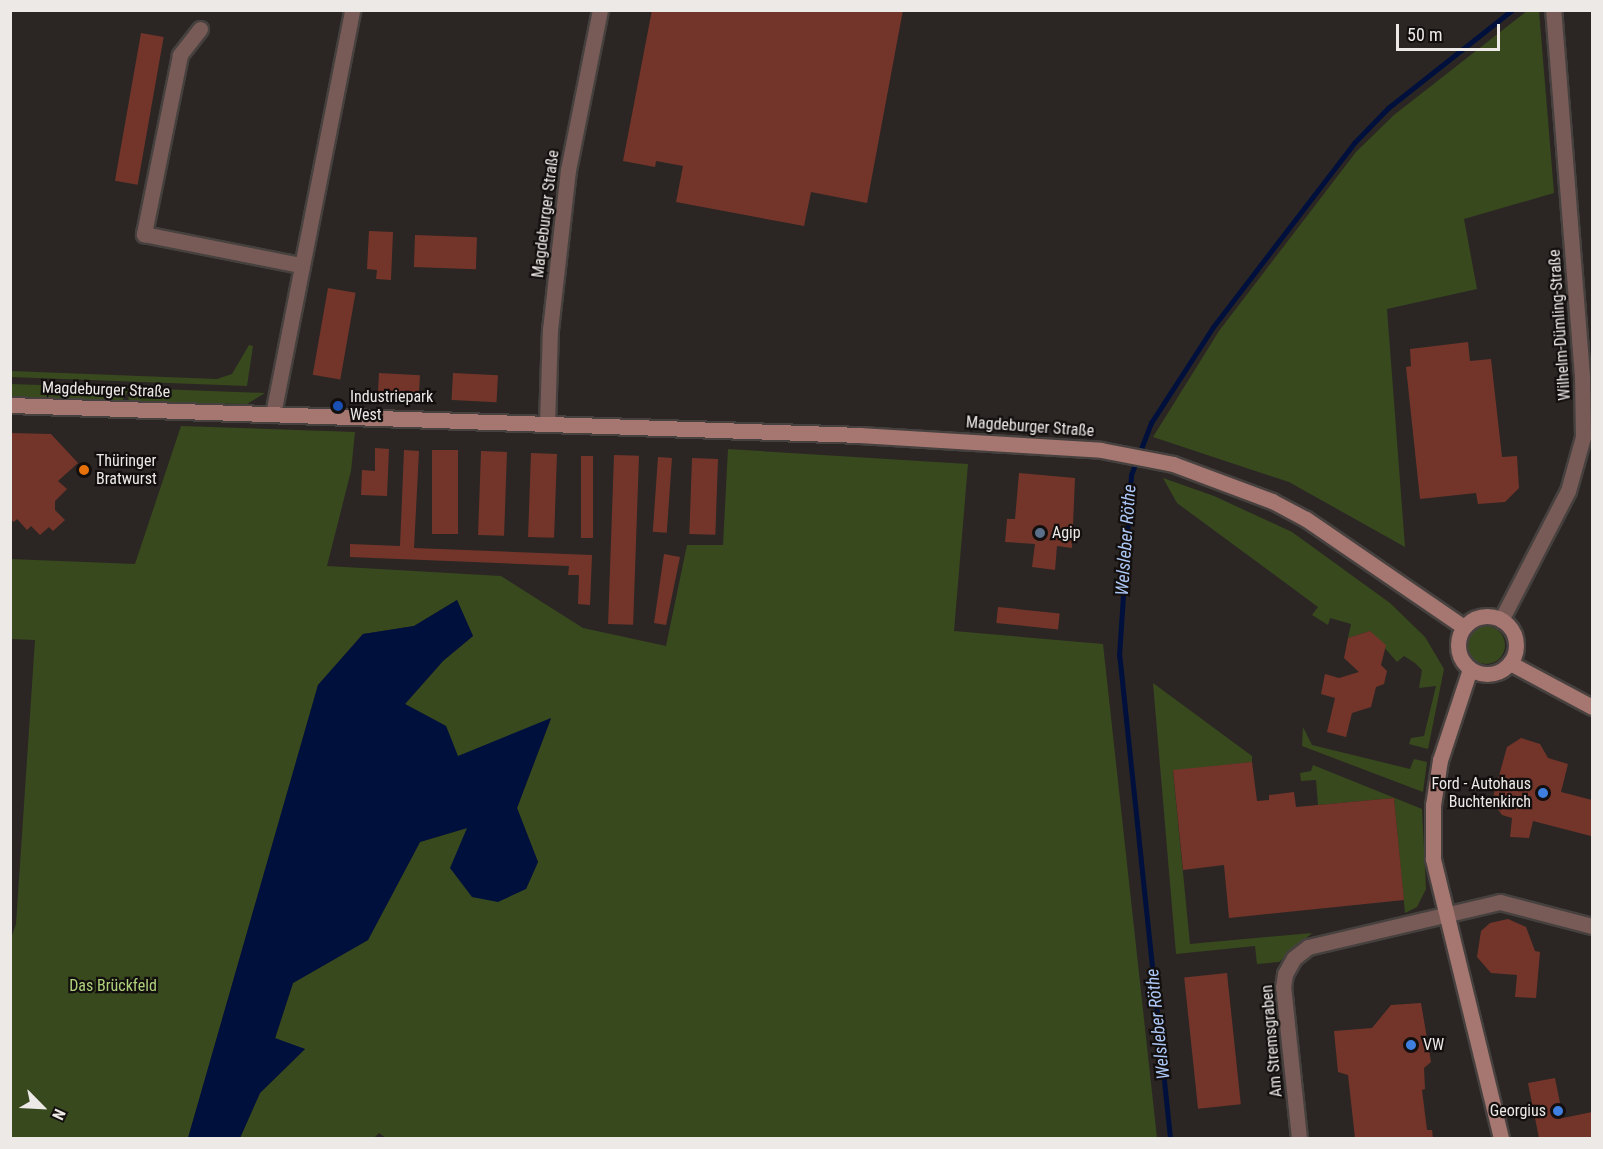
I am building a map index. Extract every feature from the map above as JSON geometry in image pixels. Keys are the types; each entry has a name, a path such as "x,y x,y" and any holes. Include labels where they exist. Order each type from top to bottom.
{"main road":[{"name":"Magdeburger Straße","path":"10,405 979,441 1134,455 1223,480 1306,519 1464,627"},
{"path":"1478,617 1501,620 1515,636 1516,645 1510,663 1494,673 1470,669 1458,649 1464,627 1478,617"},
{"path":"1510,663 1593,707"},
{"path":"1470,669 1447,731 1432,805 1433,859 1501,1138"}],"street":[{"path":"273,414 352,10"},
{"name":"Magdeburger Straße","path":"547,424 550,330 568,170 600,10"},
{"name":"Wilhelm-Dümling-Straße","path":"1501,620 1568,491 1583,429 1552,10"},
{"path":"201,29 180,55 144,234 301,265"},
{"name":"Am Stremsgraben","path":"1299,1138 1283,987 1285,974 1294,958 1308,947 1446,912 1500,902 1593,926"}],"green space":[{"path":"1527,11 1539,11 1554,193 1464,219 1477,289 1387,309 1405,547 1289,482 1153,437 1219,331 1356,152 1394,115"},
{"path":"249,345 253,346 247,386 11,377 11,371 217,379 232,374"},
{"path":"11,384 130,388 122,401 99,401 11,398"},
{"path":"132,388 265,393 247,404 133,402 128,399"},
{"name":"Das Brückfeld","path":"181,426 355,432 351,471 327,566 501,576 583,628 666,646 687,545 723,545 728,449 968,464 954,631 1103,644 1157,1138 386,1138 379,1133 374,1138 240,1138 260,1093 305,1049 275,1039 293,983 368,940 420,842 467,828 526,889 538,862 517,808 551,719 458,757 446,726 405,704 443,661 473,636 457,600 414,626 363,634 318,685 188,1138 11,1138 10,941 16,924 35,640 11,639 10,559 135,564"},
{"path":"1163,478 1214,496 1292,532 1390,603 1425,637 1444,669 1428,749 1409,744 1411,738 1424,736 1436,686 1419,688 1422,670 1404,656 1397,662 1370,631 1348,638 1351,624 1330,618 1328,625 1312,615 1318,607 1177,503"},
{"path":"1486,626 1499,632 1505,645 1499,658 1486,664 1473,658 1467,645 1473,632"},
{"path":"1153,683 1252,756 1252,762 1173,771 1190,944 1312,933 1279,962 1257,964 1255,946 1176,954"},
{"path":"1303,727 1312,745 1410,769 1414,759 1427,762 1423,792 1302,746"},
{"path":"1313,765 1422,809 1426,889 1417,907 1405,913 1394,798 1318,805 1316,780 1301,781 1300,773 1311,771"}],"water":[{"path":"457,600 473,636 443,661 405,704 446,726 458,756 551,718 517,808 538,862 526,889 498,902 472,897 450,868 467,828 420,842 368,940 293,983 275,1038 305,1049 260,1093 240,1138 188,1138 318,685 363,634 414,626"}],"building":[{"path":"652,10 903,10 867,203 811,192 804,226 676,202 683,166 656,161 655,167 623,161"},
{"path":"141,33 164,37 138,185 115,181"},
{"path":"369,231 393,232 391,280 376,279 377,270 367,269"},
{"path":"415,235 477,237 476,269 414,267"},
{"path":"328,288 356,293 340,380 313,375"},
{"path":"1468,342 1470,361 1491,359 1502,457 1517,456 1519,488 1505,502 1478,504 1476,493 1420,499 1406,367 1411,366 1410,349"},
{"path":"379,373 420,375 419,397 378,395"},
{"path":"453,373 498,375 497,402 452,400"},
{"path":"10,433 51,434 78,463 58,481 67,489 55,501 55,510 65,520 53,531 49,527 40,535 31,526 27,530 17,519 14,522 10,519"},
{"path":"375,448 389,449 387,496 361,495 362,470 375,471"},
{"path":"404,450 419,451 414,548 592,555 590,605 578,604 579,575 568,575 569,566 350,557 350,544 400,546"},
{"path":"432,450 458,450 458,534 432,534"},
{"path":"481,451 507,452 504,536 478,535"},
{"path":"531,453 557,454 554,538 528,537"},
{"path":"614,455 639,456 633,625 608,624"},
{"path":"581,456 593,456 593,538 581,538"},
{"path":"658,457 672,458 667,533 653,532"},
{"path":"692,458 718,459 715,535 689,534"},
{"path":"1019,473 1075,478 1072,548 1057,546 1055,570 1032,567 1035,544 1005,542 1007,519 1015,519"},
{"path":"664,554 680,557 666,625 654,623"},
{"path":"998,607 1060,613 1058,629 996,623"},
{"path":"1370,631 1386,645 1381,665 1387,671 1384,684 1376,687 1371,707 1352,713 1346,737 1327,732 1335,698 1321,694 1325,674 1339,678 1359,672 1344,658 1348,638"},
{"path":"1521,738 1540,744 1548,758 1568,764 1561,792 1592,800 1591,836 1533,821 1529,838 1510,837 1512,818 1502,815 1492,801 1507,747"},
{"path":"1252,762 1257,801 1269,800 1269,795 1294,792 1296,807 1394,798 1404,900 1229,918 1224,865 1183,870 1173,770"},
{"path":"1508,919 1526,927 1535,951 1540,952 1536,998 1515,997 1517,975 1491,973 1477,957 1481,931 1490,923"},
{"path":"1227,973 1241,1104 1198,1109 1184,977"},
{"path":"1421,1003 1431,1062 1424,1068 1425,1089 1422,1090 1427,1130 1432,1130 1433,1138 1355,1138 1348,1075 1338,1072 1334,1031 1372,1028 1391,1005"},
{"path":"1555,1078 1563,1118 1592,1112 1592,1138 1539,1138 1528,1083"}],"waterway":[{"name":"Welsleber Röthe","path":"1170,1138 1119,656 1131,475 1151,423 1213,327 1354,143 1388,108 1512,10"}],"place":[{"name":"Industriepark West","path":"338,406"},
{"name":"Thüringer Bratwurst","path":"84,470"},
{"name":"Agip","path":"1040,533"},
{"name":"Ford - Autohaus Buchtenkirch","path":"1543,793"},
{"name":"VW","path":"1411,1045"},
{"name":"Georgius","path":"1558,1111"}]}
